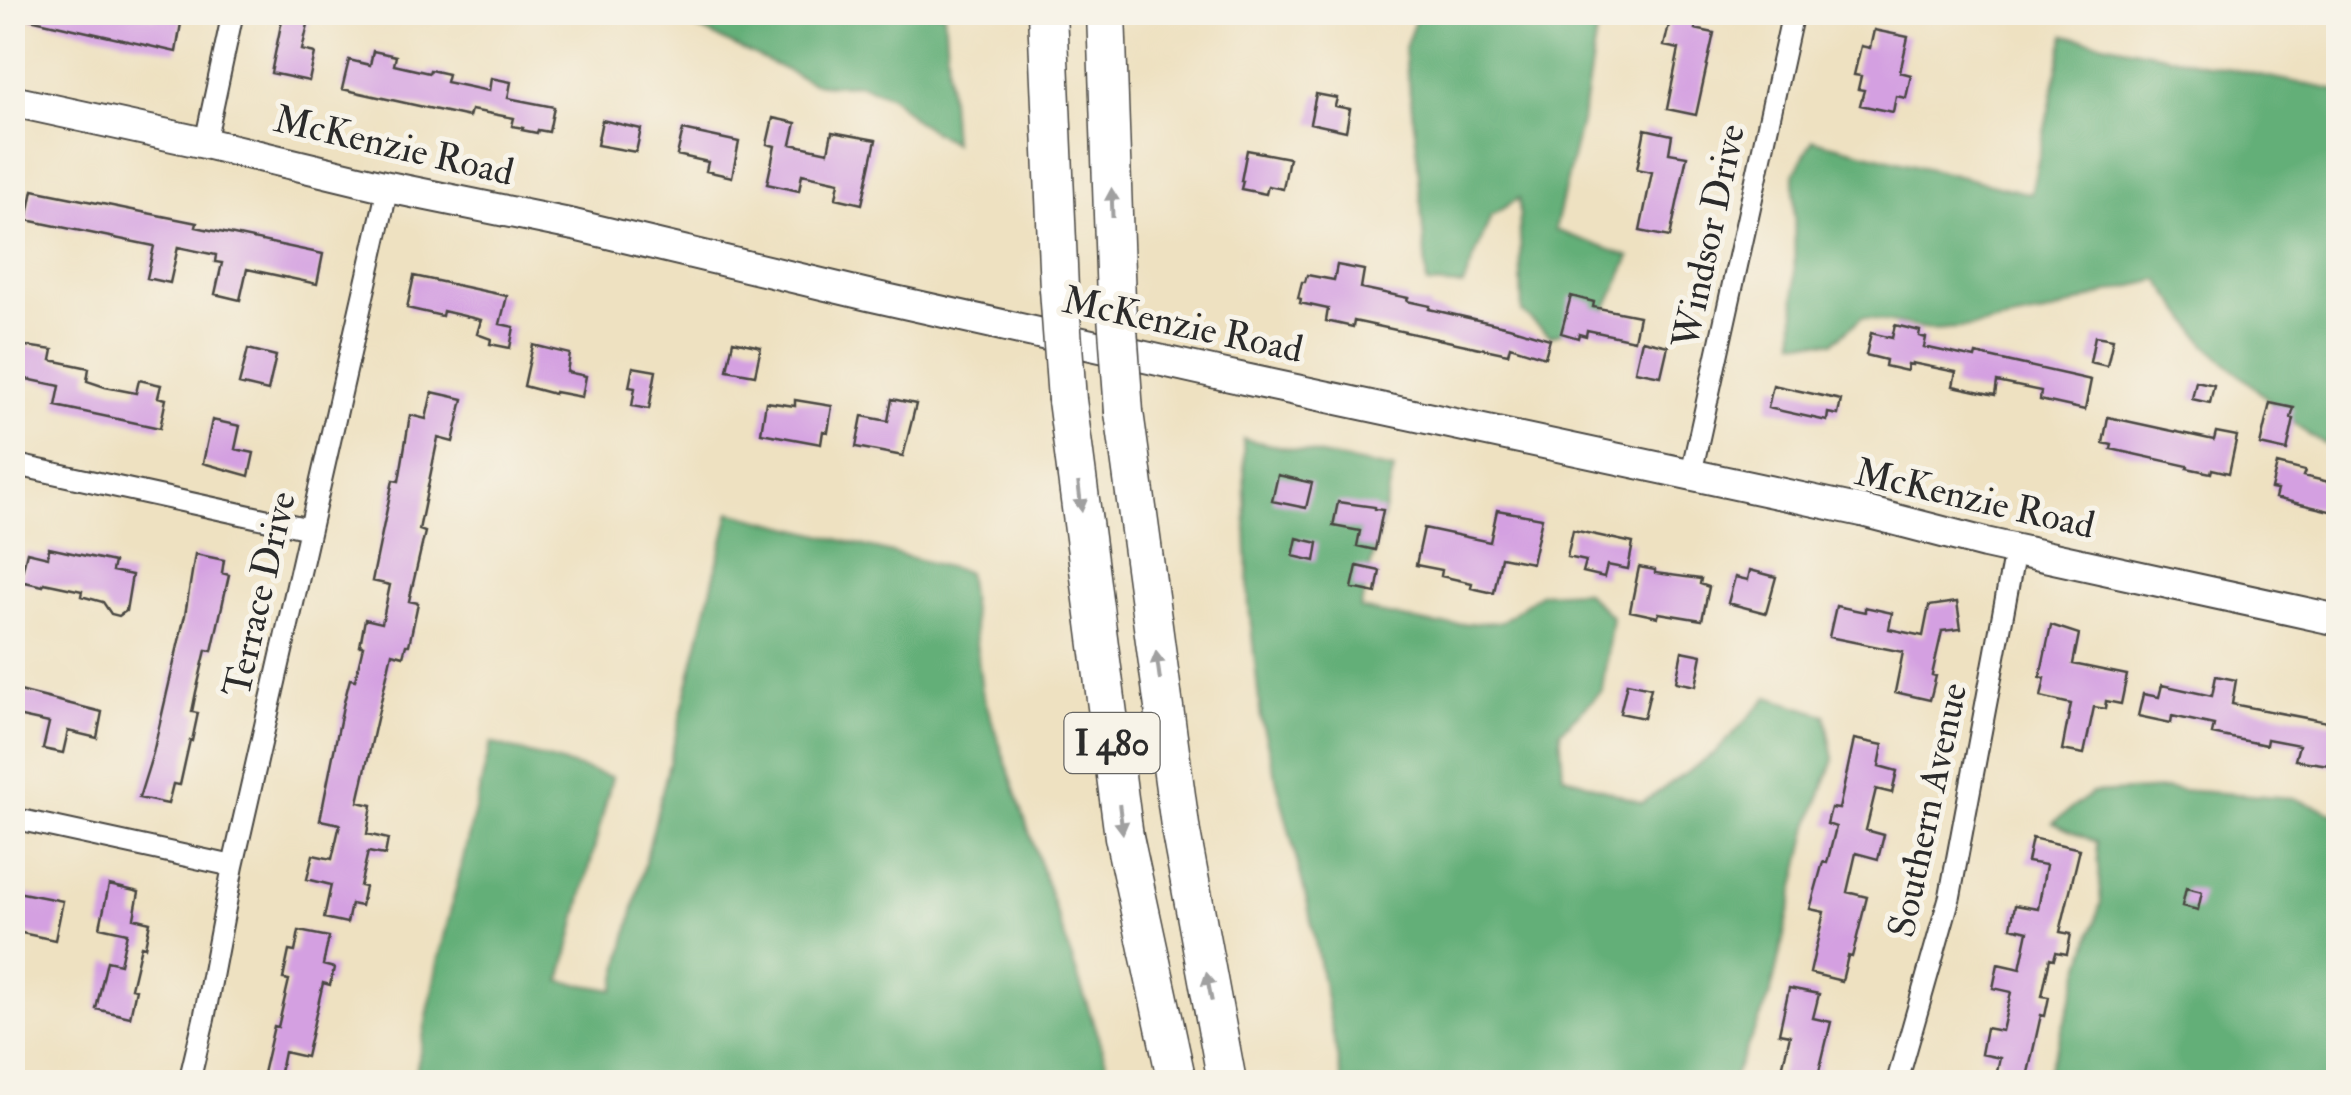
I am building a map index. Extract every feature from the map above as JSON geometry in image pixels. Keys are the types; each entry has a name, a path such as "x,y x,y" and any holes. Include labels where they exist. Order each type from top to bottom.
{"highway":[{"name":"I 480","path":"1047,12 1067,400 1124,836 1177,1082"},
{"name":"I 480","path":"1106,12 1124,412 1181,833 1227,1082"}],"street":[{"path":"205,143 232,12"},
{"name":"Windsor Drive","path":"1691,474 1793,12"},
{"name":"McKenzie Road","path":"12,100 574,225 868,296 1862,510 2015,550 2338,620"},
{"name":"Terrace Drive","path":"189,1082 233,866 388,186"},
{"path":"12,464 310,529"},
{"name":"Southern Avenue","path":"1897,1082 1950,896 2015,550"},
{"path":"12,818 233,866"}],"green space":[{"path":"665,13 944,13 953,143 915,120 891,96 859,84 813,83"},
{"path":"1418,13 1599,13 1584,109 1555,230 1630,257 1600,323 1550,336 1522,312 1519,198 1491,216 1463,286 1427,284 1416,138 1404,50"},
{"path":"2065,35 2338,91 2338,450 2310,436 2207,346 2159,280 2108,292 2050,313 1973,327 1933,330 1862,317 1834,342 1795,341 1794,173 1813,140 2031,194"},
{"path":"1243,439 1394,470 1360,609 1436,625 1501,622 1541,593 1584,591 1612,617 1602,691 1560,731 1563,775 1642,803 1714,754 1768,697 1826,715 1834,760 1809,826 1770,996 1731,1082 1342,1082 1308,905 1261,719 1249,606"},
{"path":"730,512 967,572 982,691 1113,1082 414,1082 438,962 491,743 612,777 561,981 614,990"},
{"path":"2166,789 2293,798 2338,815 2338,1082 2043,1082 2101,902 2096,842 2053,823 2092,793"}],"building":[{"path":"31,12 134,12 156,18 157,12 183,12 176,52 30,19"},
{"path":"1672,12 1699,12 1695,29 1714,33 1696,115 1667,109 1679,49 1664,46"},
{"path":"283,15 309,20 302,50 315,53 309,81 271,73"},
{"path":"1874,30 1908,37 1900,72 1911,75 1906,98 1896,96 1893,112 1860,105 1864,90 1858,89 1861,76 1854,75 1861,46 1870,48"},
{"path":"373,51 396,56 394,65 448,74 446,82 489,91 491,78 511,82 508,98 554,107 549,132 512,126 514,118 471,110 469,117 342,89 349,60 370,65"},
{"path":"1316,94 1337,98 1335,106 1350,109 1346,131 1310,123"},
{"path":"773,118 796,123 791,144 828,152 832,132 876,140 862,204 836,198 839,182 802,174 799,191 767,184 775,146 767,144"},
{"path":"602,120 641,129 636,152 597,145"},
{"path":"1645,129 1672,135 1669,153 1687,156 1670,237 1640,231 1652,172 1637,169"},
{"path":"683,130 739,142 732,177 706,171 708,162 677,155"},
{"path":"1247,150 1289,158 1283,189 1268,186 1266,194 1241,189"},
{"path":"33,190 197,223 196,227 323,254 317,284 247,269 240,300 215,294 222,263 215,262 216,255 178,247 170,283 147,278 154,246 27,220"},
{"path":"1337,265 1364,270 1361,288 1550,339 1545,357 1510,346 1508,354 1354,321 1353,327 1326,321 1328,309 1300,303 1298,298 1307,275 1334,280"},
{"path":"414,276 507,296 500,324 514,327 510,348 490,344 491,339 477,334 481,320 407,308"},
{"path":"1571,296 1594,302 1593,307 1639,316 1634,340 1587,330 1586,336 1579,334 1578,338 1561,333"},
{"path":"1895,325 1920,331 1919,336 1926,338 1924,347 1975,358 1976,354 2091,380 2085,410 2040,400 2041,391 1997,382 1995,395 1953,386 1956,372 1912,363 1907,371 1885,366 1886,360 1866,355 1871,333 1892,338"},
{"path":"2095,336 2113,339 2107,366 2090,362"},
{"path":"1642,340 1668,346 1661,376 1635,371"},
{"path":"733,341 761,347 755,375 727,370"},
{"path":"12,344 53,350 51,360 89,368 87,381 105,387 136,393 139,380 161,385 158,397 166,399 160,428 56,406 60,386 12,376"},
{"path":"533,345 570,354 567,372 586,376 582,397 524,386"},
{"path":"248,349 276,356 268,391 239,384"},
{"path":"633,367 656,371 649,409 632,406 635,388 629,387"},
{"path":"2196,381 2214,385 2210,403 2192,399"},
{"path":"1773,385 1841,400 1838,415 1828,413 1827,421 1768,408"},
{"path":"432,392 463,399 453,442 438,438 419,530 425,532 409,601 418,603 409,645 403,656 392,653 358,802 372,805 367,834 388,839 385,855 368,852 360,886 365,887 361,906 351,904 347,923 324,918 331,885 307,879 313,855 332,859 340,824 320,820 343,706 350,679 355,680 365,619 382,623 390,585 372,581 393,480 399,481 410,415 426,419"},
{"path":"892,399 916,404 903,456 856,447 862,416 888,421"},
{"path":"795,400 832,406 828,432 823,431 821,444 761,433 766,402 795,406"},
{"path":"2270,403 2294,408 2287,451 2260,445"},
{"path":"2108,417 2214,440 2216,432 2237,436 2229,473 2212,469 2211,473 2111,449 2112,445 2103,443"},
{"path":"212,420 240,426 235,449 254,453 249,476 203,463"},
{"path":"2277,464 2305,471 2303,476 2338,484 2338,513 2275,498 2277,490 2271,489"},
{"path":"1278,475 1312,483 1306,508 1272,501"},
{"path":"1338,502 1383,510 1375,550 1357,546 1360,531 1333,526"},
{"path":"1497,510 1542,518 1532,563 1501,557 1494,593 1441,576 1442,570 1416,565 1424,528 1490,542"},
{"path":"1573,530 1633,543 1628,569 1607,565 1604,577 1583,572 1586,561 1567,557"},
{"path":"1297,538 1318,543 1315,561 1293,556"},
{"path":"49,548 114,562 112,571 132,575 126,611 119,616 111,614 103,602 81,596 82,591 20,581 27,552 48,557"},
{"path":"195,554 224,560 222,573 229,575 212,651 206,650 196,692 192,712 198,713 192,741 180,785 173,784 168,804 139,798 185,615"},
{"path":"1357,566 1380,571 1376,593 1352,588"},
{"path":"1639,567 1701,579 1700,584 1709,587 1702,620 1630,611"},
{"path":"1750,570 1776,577 1766,613 1728,603 1735,577 1748,580"},
{"path":"1957,602 1961,629 1942,631 1930,700 1895,692 1903,652 1829,637 1836,606 1892,613 1889,629 1923,636 1929,606"},
{"path":"2051,625 2079,634 2073,664 2127,675 2121,704 2106,701 2105,709 2094,707 2084,754 2062,750 2071,704 2041,697 2045,678 2040,677"},
{"path":"1682,651 1702,655 1696,686 1676,682"},
{"path":"2216,676 2236,680 2232,704 2338,724 2336,766 2295,760 2299,745 2267,739 2266,745 2212,734 2214,725 2172,716 2171,723 2138,716 2143,694 2159,697 2162,685 2212,696"},
{"path":"1627,683 1651,688 1644,718 1620,713"},
{"path":"12,689 102,712 97,738 68,731 63,753 43,749 49,723 12,715"},
{"path":"1854,739 1883,745 1879,766 1897,771 1892,793 1876,789 1866,830 1884,835 1878,859 1856,853 1847,892 1867,897 1842,981 1810,973 1824,912 1810,909 1836,827 1827,824 1831,808 1839,809"},
{"path":"2032,838 2080,849 2060,932 2071,934 2067,954 2056,952 2054,959 2050,958 2042,996 2049,997 2045,1016 2041,1015 2026,1082 2009,1082 1995,1079 2000,1058 1981,1054 1986,1028 2002,1031 2011,992 1993,988 1998,964 2020,969 2028,931 2011,927 2015,905 2038,909 2046,865 2027,862"},
{"path":"109,885 139,892 134,918 150,922 131,988 136,989 130,1017 96,1009 107,961 120,964 127,933 100,927"},
{"path":"2186,888 2202,892 2198,910 2182,906"},
{"path":"12,891 63,901 55,940 12,931"},
{"path":"299,931 329,937 323,965 334,968 330,985 323,983 306,1057 284,1052 278,1082 261,1082 289,980 283,979 289,951 295,952"},
{"path":"1789,988 1819,994 1813,1018 1831,1022 1817,1080 1811,1078 1810,1082 1779,1082 1790,1035 1779,1033"}]}
